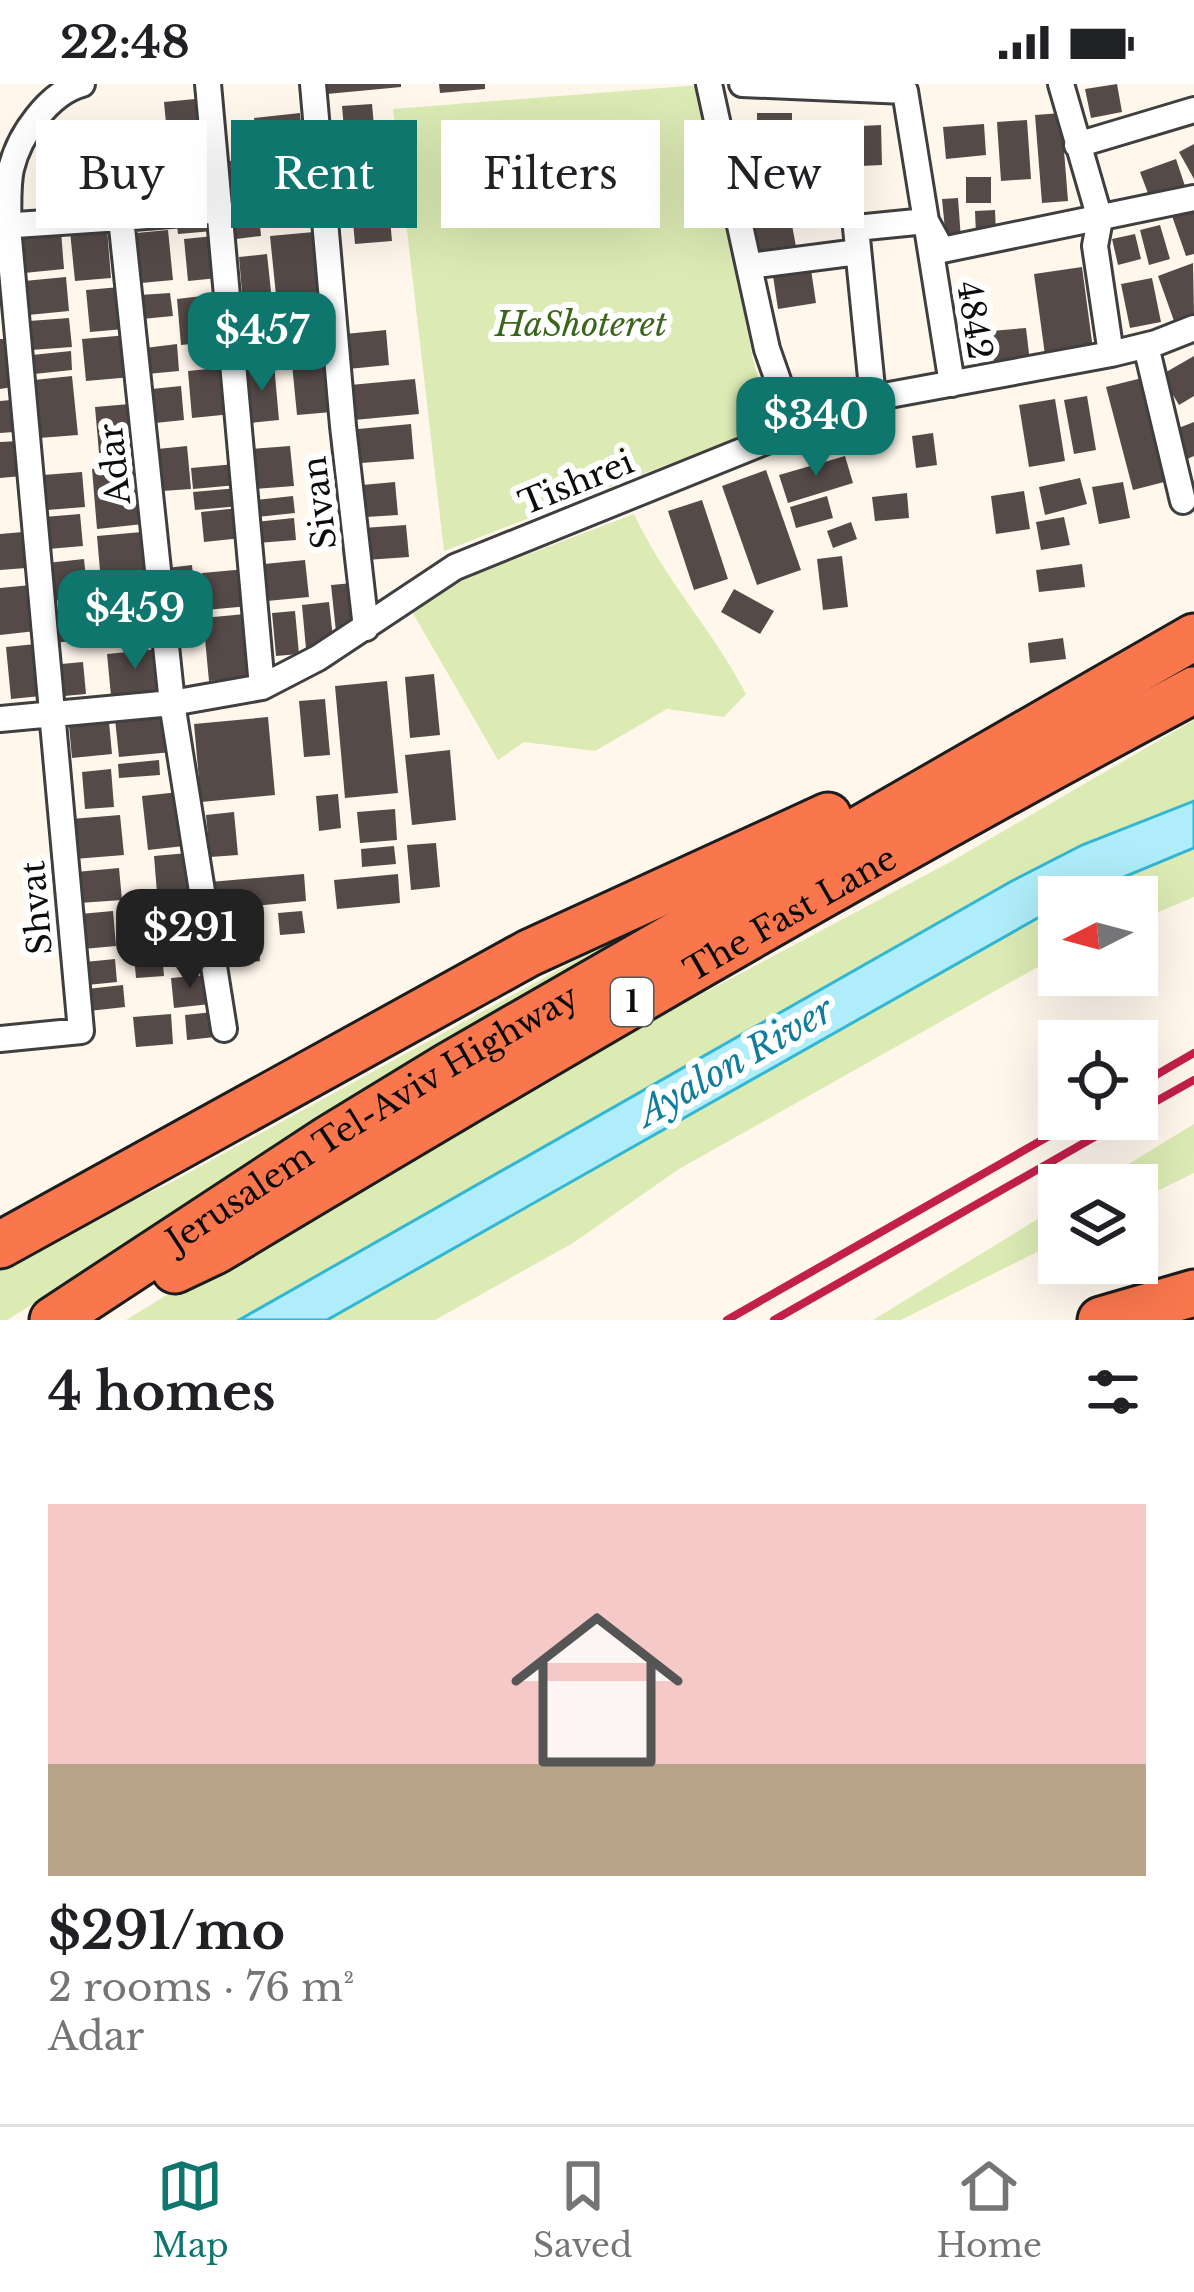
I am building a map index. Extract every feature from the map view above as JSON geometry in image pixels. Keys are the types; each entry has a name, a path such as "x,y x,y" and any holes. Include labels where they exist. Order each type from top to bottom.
{"highway":[{"name":"Jerusalem Tel-Aviv Highway","path":"53,1320 327,1140 451,1065 1194,637"},
{"name":"The Fast Lane","path":"74,1320 214,1251 881,859 1194,690"},
{"path":"0,1245 529,953 1076,702"},
{"path":"1101,1320 1194,1293"}],"street":[{"name":"Shvat","path":"0,1040 81,1031 4,227 11,167 35,119 67,88 82,84"},
{"path":"208,84 262,687"},
{"name":"Sivan","path":"313,84 366,628"},
{"path":"709,84 767,349 795,429"},
{"name":"4842","path":"742,84 905,91 952,384"},
{"path":"1061,84 1100,219 1095,246 1112,354"},
{"path":"1077,145 1194,110"},
{"path":"874,398 856,227 926,221 942,250 1194,198"},
{"path":"207,211 221,210"},
{"path":"4,227 36,225"},
{"name":"Adar","path":"122,228 172,703 224,1028"},
{"path":"750,266 858,252"},
{"name":"Tishrei","path":"0,719 172,703 262,687 366,628 455,567 874,398 1112,354 1194,328"},
{"path":"1146,346 1183,501"}],"green space":[{"name":"HaShoteret","path":"700,85 707,120 684,120 684,228 728,228 753,360 772,424 444,551 407,228 417,228 417,120 394,120 393,109"},
{"path":"634,514 746,694 724,717 667,709 595,751 524,742 498,760 411,610 448,585"},
{"path":"1194,720 1194,801 1083,845 1010,882 239,1320 126,1320 371,1170 952,861"},
{"path":"1194,848 1194,897 1158,912 1158,876 1127,876"},
{"path":"682,902 7,1320 0,1320 0,1262 170,1183"},
{"path":"1038,918 1038,967 679,1169 573,1243 435,1320 327,1320"},
{"path":"1194,1124 1194,1173 1158,1191 1158,1164 1128,1164"},
{"path":"1038,1219 1038,1252 901,1320 873,1320"}],"water":[{"name":"Ayalon River","path":"1194,801 1194,848 1127,876 1038,876 1038,918 327,1320 239,1320 1010,882 1082,845"}],"building":[{"path":"326,84 401,84 401,87 327,94"},
{"path":"439,84 485,84 485,89 440,93"},
{"path":"1117,84 1122,112 1091,118 1085,89"},
{"path":"205,98 209,141 207,120 166,120 164,102"},
{"path":"372,104 373,120 343,120 342,106"},
{"path":"300,113 301,120 254,120"},
{"path":"757,113 792,113 792,120 757,120"},
{"path":"1061,113 1068,201 1042,203 1035,115"},
{"path":"1027,120 1031,179 1001,181 997,122"},
{"path":"984,124 986,155 946,159 943,127"},
{"path":"881,125 882,165 864,166 864,126"},
{"path":"1194,144 1194,179 1179,152"},
{"path":"207,145 215,199 207,200"},
{"path":"1176,159 1187,192 1152,204 1140,172"},
{"path":"966,177 991,177 991,203 966,203"},
{"path":"958,198 961,239 946,240 942,199"},
{"path":"1194,208 1194,254 1186,256 1172,216"},
{"path":"995,210 996,234 976,235 975,211"},
{"path":"212,214 213,231 178,234 177,228 207,228 207,215"},
{"path":"1160,225 1170,259 1149,265 1140,230"},
{"path":"107,228 111,278 75,281 70,231"},
{"path":"235,228 260,228 261,236 236,239"},
{"path":"354,228 391,228 392,241 355,244"},
{"path":"751,228 793,228 797,252 757,259"},
{"path":"168,230 173,280 141,283 136,233"},
{"path":"61,231 64,269 24,273 20,235"},
{"path":"314,232 321,316 277,320 278,331 242,335 239,309 277,305 270,236"},
{"path":"1135,234 1141,259 1118,265 1112,239"},
{"path":"214,236 218,278 188,281 184,239"},
{"path":"267,254 272,301 243,304 239,257"},
{"path":"810,263 816,303 778,309 772,269"},
{"path":"1193,263 1194,314 1174,321 1158,276"},
{"path":"1082,267 1093,349 1045,355 1034,274"},
{"path":"66,277 69,311 28,315 24,281"},
{"path":"1152,278 1161,322 1130,328 1121,284"},
{"path":"120,287 124,329 90,332 86,290"},
{"path":"170,293 173,316 142,319 140,295"},
{"path":"219,294 223,341 181,345 177,299"},
{"path":"69,318 72,347 31,350 29,321"},
{"path":"323,320 332,412 297,415 288,323"},
{"path":"1026,328 1030,362 994,365 991,331"},
{"path":"386,330 389,365 348,369 345,334"},
{"path":"128,335 132,377 86,381 82,339"},
{"path":"0,339 8,339 12,387 0,389"},
{"path":"275,339 277,356 244,359 242,343"},
{"path":"177,344 179,371 147,374 145,348"},
{"path":"71,351 72,370 34,374 32,355"},
{"path":"1194,356 1194,396 1179,405 1161,375"},
{"path":"274,364 279,420 250,423 245,367"},
{"path":"228,367 232,414 192,418 188,371"},
{"path":"72,376 78,435 39,438 34,380"},
{"path":"1146,377 1172,480 1133,490 1106,387"},
{"path":"415,379 419,414 354,420 350,385"},
{"path":"181,386 184,420 155,423 152,389"},
{"path":"1087,396 1096,450 1074,454 1064,400"},
{"path":"1055,399 1065,461 1029,467 1019,405"},
{"path":"11,400 14,432 0,433 0,401"},
{"path":"130,404 134,450 99,453 95,407"},
{"path":"1194,422 1194,456 1187,459 1176,429"},
{"path":"411,424 414,459 361,463 358,429"},
{"path":"933,433 937,465 916,468 912,436"},
{"path":"19,441 22,476 0,478 0,442"},
{"path":"187,446 191,489 162,491 158,449"},
{"path":"290,446 294,486 254,489 250,449"},
{"path":"845,456 853,483 788,503 779,475"},
{"path":"138,464 143,524 97,529 92,469"},
{"path":"235,464 237,485 193,489 191,468"},
{"path":"766,470 801,570 757,585 722,486"},
{"path":"82,472 85,507 47,510 43,475"},
{"path":"1080,478 1087,504 1045,515 1039,487"},
{"path":"395,482 398,515 366,517 362,485"},
{"path":"1123,482 1130,518 1099,524 1092,487"},
{"path":"238,488 240,506 195,510 193,492"},
{"path":"1024,491 1030,529 996,534 991,496"},
{"path":"907,493 909,518 875,521 872,497"},
{"path":"293,496 295,513 257,517 256,500"},
{"path":"827,496 833,518 796,528 790,507"},
{"path":"702,500 728,579 694,590 668,511"},
{"path":"239,508 242,538 204,542 201,512"},
{"path":"80,514 83,546 48,549 44,517"},
{"path":"1064,517 1070,545 1041,550 1036,522"},
{"path":"294,518 296,540 257,543 255,522"},
{"path":"851,522 857,539 833,548 827,531"},
{"path":"406,525 409,557 366,560 363,528"},
{"path":"23,532 26,568 0,570 0,534"},
{"path":"142,532 149,602 103,606 97,536"},
{"path":"842,556 848,607 823,610 817,559"},
{"path":"84,559 88,598 50,601 47,563"},
{"path":"305,560 309,597 267,601 264,564"},
{"path":"1082,564 1085,587 1039,592 1036,570"},
{"path":"192,565 197,620 172,622 167,568"},
{"path":"246,569 249,606 206,610 202,573"},
{"path":"353,583 357,629 336,632 331,585"},
{"path":"31,585 36,631 0,635 0,588"},
{"path":"734,589 774,611 760,634 721,612"},
{"path":"329,602 334,647 306,649 302,605"},
{"path":"152,608 156,643 110,647 107,612"},
{"path":"83,610 85,640 52,643 49,613"},
{"path":"295,611 299,654 276,656 272,613"},
{"path":"245,614 251,677 209,681 203,618"},
{"path":"1063,638 1066,659 1030,663 1028,643"},
{"path":"36,644 41,696 11,699 6,647"},
{"path":"159,649 163,691 111,696 107,654"},
{"path":"83,662 86,694 64,696 61,664"},
{"path":"434,674 440,735 410,738 405,677"},
{"path":"387,681 398,793 345,798 335,686"},
{"path":"325,699 330,755 304,757 299,701"},
{"path":"169,714 172,752 119,757 115,719"},
{"path":"268,717 275,795 201,802 194,724"},
{"path":"109,722 112,754 72,758 69,726"},
{"path":"450,750 456,820 412,825 405,755"},
{"path":"159,760 160,775 119,778 118,764"},
{"path":"111,769 114,807 85,809 82,772"},
{"path":"179,792 184,846 148,850 142,796"},
{"path":"338,794 341,828 319,831 316,796"},
{"path":"395,809 397,840 360,843 357,812"},
{"path":"234,812 238,855 210,857 206,815"},
{"path":"120,815 124,855 74,859 71,819"},
{"path":"436,843 440,887 411,890 407,845"},
{"path":"394,846 396,864 362,867 361,849"},
{"path":"188,853 192,889 157,893 154,856"},
{"path":"119,868 122,900 79,903 76,872"},
{"path":"304,874 306,901 212,910 210,882"},
{"path":"398,874 400,903 337,909 334,880"},
{"path":"156,890 164,976 136,978 128,892"},
{"path":"200,909 202,932 167,935 165,912"},
{"path":"113,911 116,946 83,949 80,914"},
{"path":"302,911 305,933 280,935 278,913"},
{"path":"256,916 260,961 224,965 220,919"},
{"path":"115,959 117,982 87,985 85,962"},
{"path":"207,975 210,1004 174,1008 171,978"},
{"path":"123,985 125,1007 89,1011 87,989"},
{"path":"213,1012 215,1037 187,1040 185,1015"},
{"path":"171,1014 173,1044 136,1047 133,1017"}],"railway":[{"path":"1158,1074 1194,1053"},
{"path":"1158,1100 1194,1080"},
{"path":"727,1320 1042,1140"},
{"path":"774,1320 1089,1140"}]}
